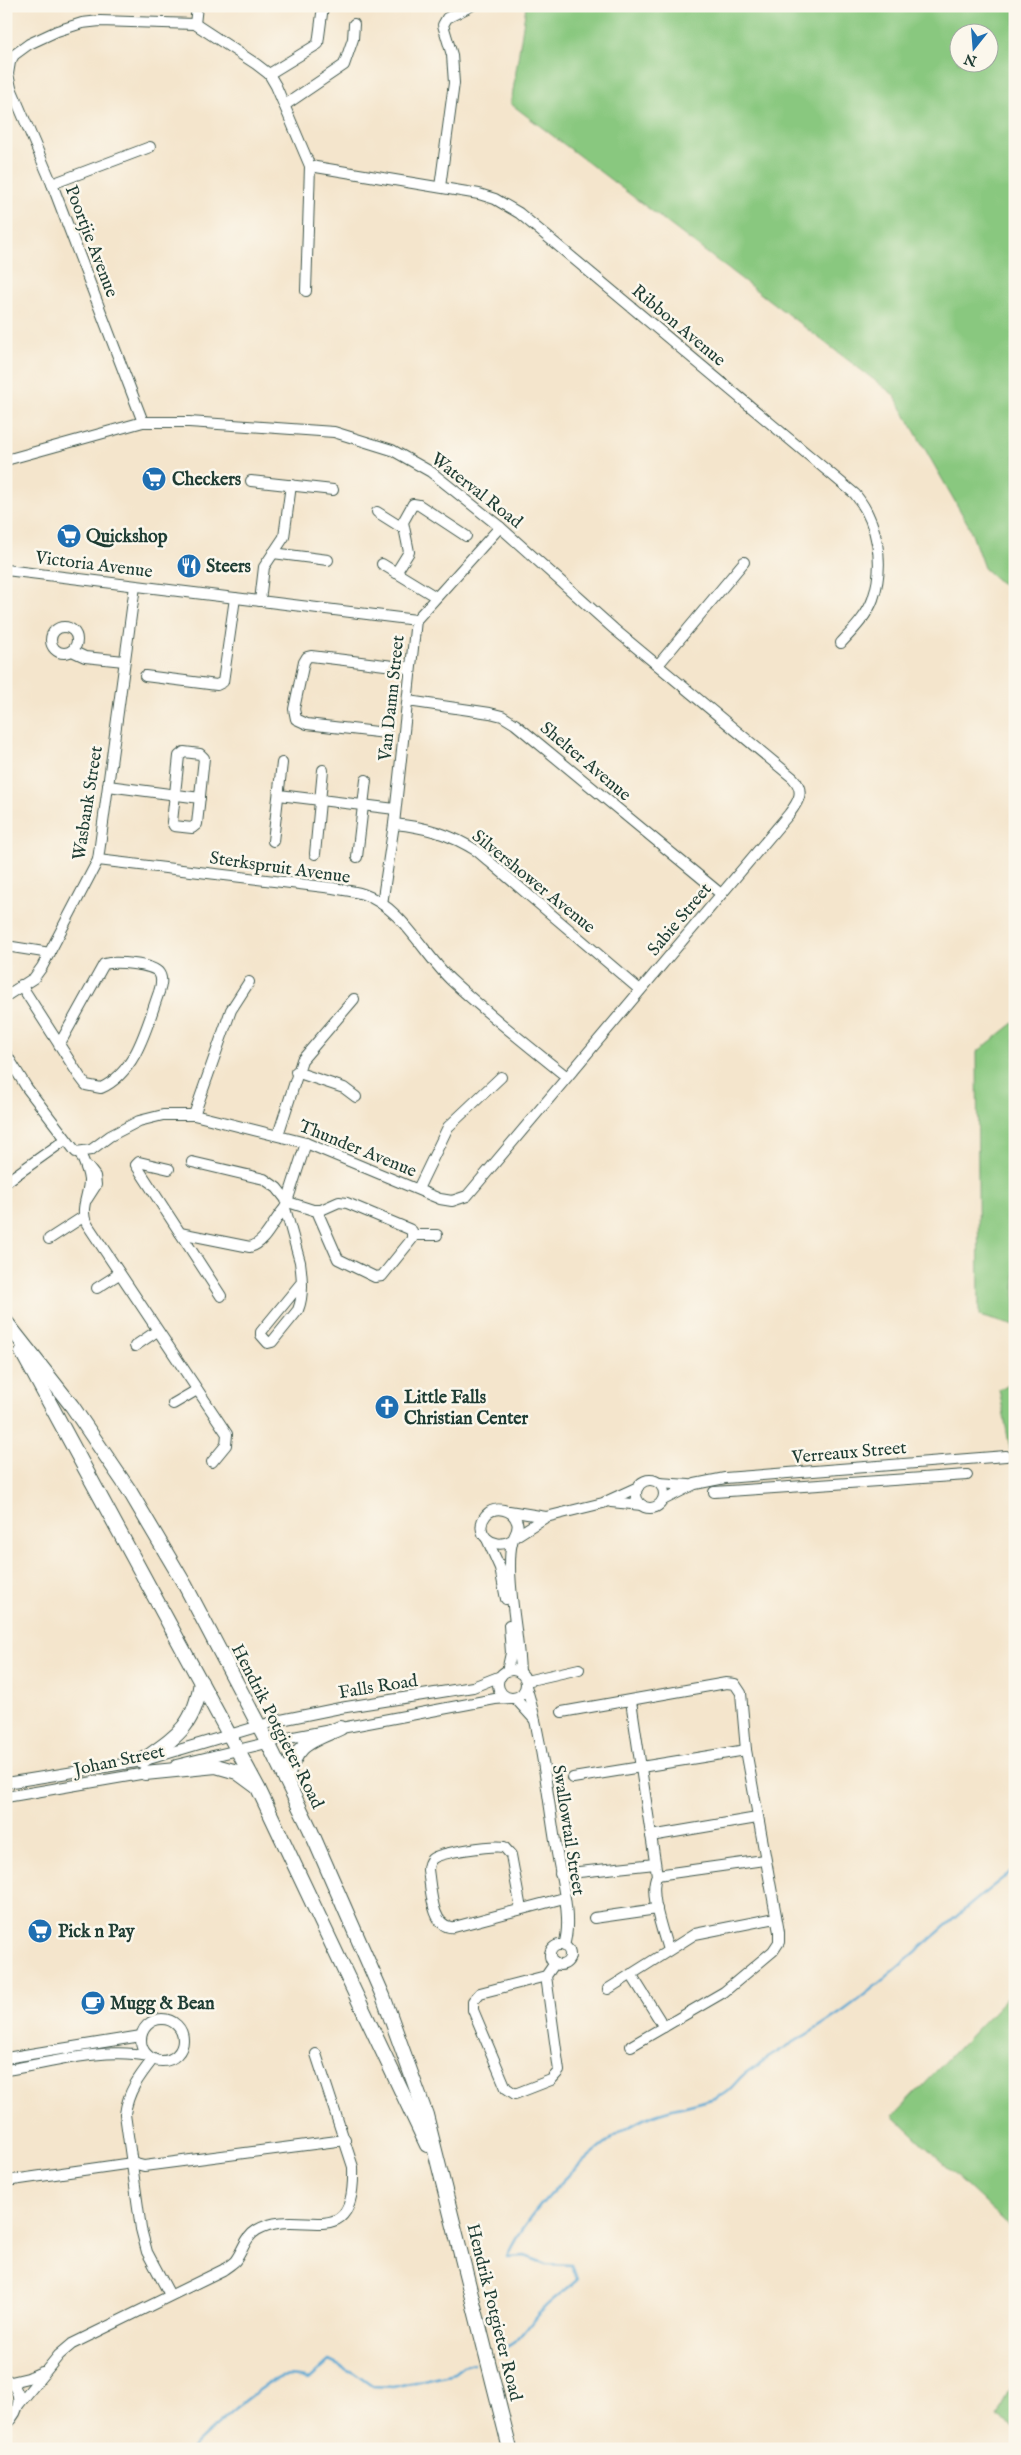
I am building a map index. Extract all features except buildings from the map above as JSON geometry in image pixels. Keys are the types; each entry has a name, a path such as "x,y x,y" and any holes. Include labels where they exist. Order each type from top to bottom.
{"main road":[{"name":"Hendrik Potgieter Road","path":"6,1322 258,1788 398,2082 444,2185"},
{"name":"Hendrik Potgieter Road","path":"6,1322 72,1406 129,1490 185,1585 268,1743 310,1830 383,1996 426,2115 510,2449"},
{"path":"143,1767 185,1727 198,1702 201,1682"},
{"path":"286,1780 295,1756 304,1744 340,1728"},
{"path":"143,1767 216,1766 236,1772 258,1788"}],"street":[{"path":"197,6 195,24 268,74 285,105 310,166 306,292"},
{"path":"268,74 318,44 323,6"},
{"path":"440,187 454,83 452,55 443,24 447,18 471,6"},
{"name":"Poortjie Avenue","path":"143,422 52,184 11,88 8,74 10,62 14,55 29,44 82,24 100,21 195,24"},
{"path":"285,105 344,64 351,49 354,24"},
{"path":"52,184 150,147"},
{"name":"Ribbon Avenue","path":"310,166 440,187 495,199 519,213 855,494 865,506 874,526 878,550 878,572 872,601 859,623 842,644"},
{"name":"Waterval Road","path":"6,460 143,422 273,426 334,432 392,450 431,472 500,527 573,593 793,778"},
{"path":"251,481 333,490"},
{"path":"260,601 264,568 284,537 291,485"},
{"path":"396,573 409,552 404,529 404,518 412,506 416,504 466,536"},
{"path":"377,512 404,529"},
{"name":"Van Damn Street","path":"382,904 394,824 416,620 500,527"},
{"path":"274,553 328,560"},
{"path":"658,665 744,562"},
{"path":"382,564 436,597"},
{"name":"Victoria Avenue","path":"6,570 416,620"},
{"name":"Wasbank Street","path":"6,996 34,978 50,953 98,860 135,586"},
{"path":"145,676 217,685 223,682 235,598"},
{"path":"72,650 85,657 124,661"},
{"path":"386,734 307,724 296,719 294,709 304,662 307,657 311,656 410,668"},
{"name":"Shelter Avenue","path":"408,701 490,713 502,716 515,724 721,894"},
{"path":"180,754 200,754 204,758 200,798 196,826 174,826 172,822 180,754"},
{"path":"273,841 282,763"},
{"path":"315,854 323,770"},
{"name":"Sabie Street","path":"567,1078 799,801 800,785 793,778"},
{"path":"357,856 366,780"},
{"path":"108,786 200,798"},
{"path":"278,795 395,809"},
{"name":"Silvershower Avenue","path":"394,824 439,831 477,852 640,990"},
{"name":"Sterkspruit Avenue","path":"98,860 333,888 364,894 382,904 397,916 448,978 499,1023 567,1078"},
{"path":"6,946 50,953"},
{"path":"21,985 59,1046 86,1085 94,1088 107,1085 128,1067 159,992 162,983 160,974 153,968 111,962 104,964 59,1046"},
{"path":"194,1115 231,1010 250,982"},
{"path":"278,1135 296,1072 302,1060 354,999"},
{"path":"6,1054 65,1140 71,1148 80,1153 86,1164 88,1180 83,1217 228,1437 226,1445 212,1462"},
{"path":"296,1072 344,1088 356,1097"},
{"path":"418,1189 448,1127 501,1078"},
{"name":"Thunder Avenue","path":"80,1153 91,1150 110,1136 139,1121 163,1115 194,1115 306,1143 440,1199 452,1201 467,1196 567,1078"},
{"path":"6,1182 65,1140"},
{"path":"180,1233 250,1248 259,1244 286,1205 306,1143"},
{"path":"169,1168 139,1162 136,1165 222,1296"},
{"path":"192,1162 264,1179 277,1188 286,1205 300,1262 302,1282 302,1296 298,1310 272,1342 268,1343 260,1335 261,1332 302,1282"},
{"path":"286,1205 317,1211 338,1202 347,1202 409,1229 413,1235"},
{"path":"317,1211 338,1259 377,1277 382,1276 405,1249 413,1235"},
{"path":"49,1239 83,1217"},
{"path":"413,1235 437,1236"},
{"path":"97,1288 119,1274"},
{"path":"135,1346 157,1331"},
{"path":"173,1404 197,1390"},
{"name":"Verreaux Street","path":"659,1483 695,1484 725,1478 1006,1456"},
{"path":"714,1492 967,1475"},
{"path":"534,1720 512,1698 499,1691 498,1682 504,1673 511,1647 505,1593 500,1568 482,1527 486,1515 497,1509 546,1516 603,1503 618,1502 654,1508 663,1500 664,1490 659,1483 645,1481 638,1487 603,1503"},
{"name":"Verreaux Street","path":"663,1500 695,1484"},
{"path":"638,1487 636,1495 642,1505"},
{"path":"509,1511 516,1520 518,1531 514,1538"},
{"path":"486,1538 496,1544 507,1544 546,1516"},
{"name":"Swallowtail Street","path":"514,1538 510,1564 511,1592 524,1680 534,1720 564,1898 568,1929 564,1945"},
{"path":"504,1673 524,1680 579,1669"},
{"name":"Falls Road","path":"229,1734 340,1708 473,1687 504,1673"},
{"path":"512,1698 522,1694 524,1680"},
{"path":"562,1712 726,1683 735,1684 741,1694 746,1750 779,1942 773,1951 724,1992 631,2046"},
{"path":"423,1695 426,1712"},
{"name":"Falls Road","path":"237,1749 426,1712 512,1698"},
{"path":"631,1701 655,1864 656,1875 653,1882 657,1909 668,1950"},
{"name":"Johan Street","path":"6,1783 143,1767 229,1734"},
{"name":"Johan Street","path":"6,1797 143,1767 237,1749"},
{"path":"573,1778 746,1750"},
{"path":"651,1836 757,1818"},
{"path":"521,1909 510,1855 504,1847 445,1854 432,1859 429,1864 428,1870 436,1913 443,1925 454,1927 564,1898"},
{"path":"656,1875 764,1860"},
{"path":"560,1874 655,1864"},
{"path":"594,1918 657,1909"},
{"path":"608,1989 694,1934 776,1918"},
{"path":"558,1945 564,1945 570,1953 570,1959 565,1964 556,1963 550,1955 552,1949 558,1945"},
{"path":"546,1976 559,2071 551,2080 515,2094 506,2088 502,2080 473,2010 473,2001 480,1993 546,1976 556,1963"},
{"path":"631,1974 664,2027"},
{"path":"6,2070 110,2053 130,2052 165,2061 175,2056 182,2046 180,2029 171,2021 160,2019 151,2022 144,2028 141,2036 142,2047 150,2057"},
{"path":"6,2058 141,2036"},
{"path":"19,2404 59,2355 72,2344 223,2270 235,2260 249,2237 258,2230 270,2225 334,2221 346,2214 350,2206 354,2183 353,2168 316,2054"},
{"path":"150,2057 127,2098 125,2114 141,2229 148,2252 170,2295"},
{"path":"6,2181 132,2163 144,2166 345,2140"},
{"path":"8,2381 28,2378 46,2371"},
{"path":"6,2424 17,2412 19,2404 16,2388 8,2381"}],"green space":[{"path":"526,6 1015,6 1015,596 984,568 969,526 894,395 511,104"},
{"path":"1015,1022 1015,1326 979,1316 977,1052"},
{"path":"1015,1382 1015,1465 1013,1465 999,1389"},
{"path":"1015,1989 1015,2231 893,2116"},
{"path":"1015,2378 1015,2428 998,2417"}],"waterway":[{"path":"506,2347 517,2340 539,2313 577,2280 572,2265 546,2264 525,2256 507,2257 531,2217 569,2175 591,2155 634,2124 653,2115 705,2101 726,2093 747,2072 831,2019 865,1994 1015,1869"},
{"path":"191,2449 235,2409 262,2388 282,2377 289,2376 309,2379 329,2361 354,2373 372,2386 393,2387 454,2373 463,2366 474,2363"}],"place":[{"name":"Checkers","path":"154,479"},
{"name":"Quickshop","path":"69,536"},
{"name":"Steers","path":"189,566"},
{"name":"Little Falls Christian Center","path":"387,1407"},
{"name":"Pick n Pay","path":"40,1931"},
{"name":"Mugg & Bean","path":"93,2003"}]}
